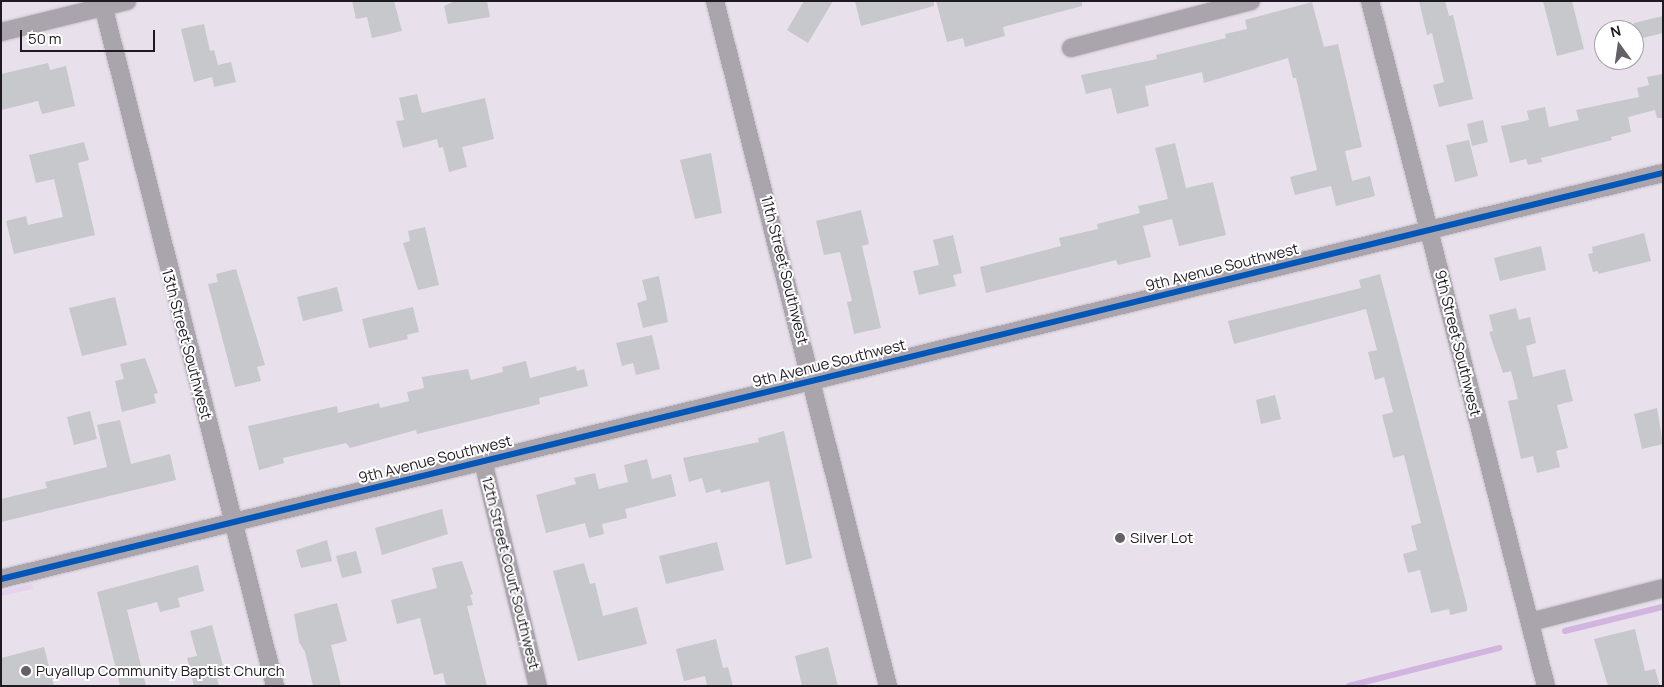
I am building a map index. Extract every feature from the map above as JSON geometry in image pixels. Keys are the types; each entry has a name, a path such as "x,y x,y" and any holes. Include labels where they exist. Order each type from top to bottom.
{"street":[{"path":"1,32 103,4 127,1"},
{"name":"11th Street Southwest","path":"715,1 813,380 888,686"},
{"path":"1070,48 1251,1"},
{"name":"9th Street Southwest","path":"1370,1 1546,686"},
{"name":"13th Street Southwest","path":"103,4 166,263 235,521 275,686"},
{"name":"9th Avenue Southwest","path":"1,579 1663,173"},
{"name":"12th Street Court Southwest","path":"483,461 538,686"},
{"path":"1530,622 1663,588"}],"shaded area":[{"path":"32,584 33,589 1,596 1,591"}],"building":[{"path":"352,1 394,1 402,31 372,38 367,17 356,19"},
{"path":"455,1 487,1 490,17 448,24 444,6"},
{"path":"804,1 833,1 808,43 787,30"},
{"path":"855,1 934,1 934,6 861,26"},
{"path":"936,1 1082,1 1082,6 1003,27 1005,36 965,47 963,38 947,42"},
{"path":"1419,1 1445,1 1449,16 1453,15 1473,99 1439,107 1433,85 1444,82 1432,33 1427,35"},
{"path":"1543,1 1572,1 1584,49 1557,56"},
{"path":"1312,2 1324,47 1338,44 1362,147 1345,151 1352,181 1370,176 1375,196 1336,206 1331,186 1295,195 1290,177 1317,170 1296,78 1293,78 1288,58 1204,83 1202,72 1145,86 1149,106 1117,114 1111,88 1086,94 1081,75 1157,59 1156,55 1226,38 1225,34 1247,29 1245,20"},
{"path":"1663,16 1663,33 1644,38 1644,21"},
{"path":"204,24 210,51 214,50 218,65 231,62 236,82 214,87 212,77 194,82 181,29"},
{"path":"48,63 50,70 66,66 75,106 42,114 38,101 1,110 1,74"},
{"path":"1663,74 1663,118 1657,118 1655,110 1628,117 1631,132 1611,137 1612,140 1541,158 1542,162 1528,165 1526,159 1510,163 1501,126 1529,120 1527,111 1545,107 1549,127 1579,120 1576,110 1639,97 1637,88 1649,85 1647,77"},
{"path":"417,94 422,113 485,98 494,139 462,147 467,167 449,172 443,147 439,148 437,139 403,148 396,121 404,120 399,98"},
{"path":"1483,120 1488,142 1472,146 1467,124"},
{"path":"1469,140 1478,176 1455,182 1446,145"},
{"path":"84,142 89,160 78,163 95,235 14,254 6,221 26,216 28,225 63,217 54,179 36,183 29,155"},
{"path":"1175,143 1186,188 1213,182 1226,235 1179,246 1172,219 1143,226 1151,257 1118,265 1116,260 986,293 980,267 1061,246 1059,238 1098,229 1097,224 1140,213 1138,206 1168,199 1155,148"},
{"path":"711,153 722,213 695,219 680,160"},
{"path":"861,210 869,244 862,246 881,328 854,334 847,302 852,301 840,252 824,255 816,221"},
{"path":"425,227 439,285 418,290 403,243 410,241 408,231"},
{"path":"1644,233 1651,261 1598,274 1598,271 1593,272 1588,254 1593,253 1592,247"},
{"path":"953,235 962,273 953,275 956,286 919,295 913,271 939,265 933,240"},
{"path":"1541,246 1546,270 1500,281 1494,258"},
{"path":"236,269 265,365 257,367 261,381 235,387 208,284 218,282 216,274"},
{"path":"1380,274 1467,606 1467,611 1450,615 1449,609 1431,613 1420,570 1408,573 1403,554 1417,550 1411,526 1421,523 1404,455 1393,458 1382,415 1393,412 1384,377 1375,380 1368,352 1377,350 1366,309 1234,344 1228,321 1361,288 1359,280"},
{"path":"659,276 668,322 643,328 637,303 647,300 642,280"},
{"path":"337,287 343,311 303,321 297,297"},
{"path":"115,297 127,345 82,356 69,308"},
{"path":"413,307 419,332 407,335 408,339 369,348 362,319"},
{"path":"1516,308 1519,320 1530,317 1536,343 1526,346 1533,377 1565,369 1573,401 1557,405 1568,448 1556,451 1560,467 1537,473 1533,456 1521,459 1508,401 1518,399 1511,371 1503,373 1489,332 1493,331 1489,315"},
{"path":"652,335 660,369 636,375 633,363 622,366 616,343"},
{"path":"145,358 158,393 154,394 156,403 122,412 115,381 124,379 120,364"},
{"path":"526,361 530,378 576,366 577,371 584,369 588,386 539,398 540,404 417,434 416,430 350,448 346,443 283,458 284,463 259,470 248,426 337,406 338,413 379,403 380,408 409,401 407,392 424,388 422,377 468,369 471,380 503,372 502,367"},
{"path":"1275,395 1281,419 1261,424 1256,400"},
{"path":"1657,408 1663,444 1642,449 1634,414"},
{"path":"90,411 97,439 74,445 67,417"},
{"path":"120,420 131,464 170,454 176,480 1,522 1,499 47,488 45,482 107,467 97,425"},
{"path":"784,431 812,558 786,565 769,481 721,493 720,489 706,493 702,478 689,482 683,458 759,442 758,438"},
{"path":"647,459 652,479 671,474 676,496 625,509 627,518 602,524 604,534 589,538 585,523 546,533 536,495 576,484 574,478 595,473 599,489 628,482 624,465"},
{"path":"442,509 448,534 382,555 375,528"},
{"path":"327,540 332,561 301,568 296,550"},
{"path":"717,542 724,570 666,584 659,556"},
{"path":"356,551 362,573 342,578 336,556"},
{"path":"462,561 473,594 470,595 473,605 467,606 487,686 446,686 443,673 434,675 420,618 397,624 391,600 437,588 432,568"},
{"path":"584,563 590,584 595,583 603,616 637,607 647,644 578,661 553,571"},
{"path":"198,565 204,591 178,598 180,607 160,612 157,602 127,610 146,686 120,686 97,592"},
{"path":"337,603 347,641 331,645 341,686 313,686 305,652 299,642 294,614"},
{"path":"212,625 226,677 217,679 219,686 194,686 187,658 197,656 190,631"},
{"path":"1635,629 1645,671 1655,669 1660,686 1608,686 1594,639"},
{"path":"716,639 723,668 728,667 733,686 707,686 705,676 684,681 676,649"},
{"name":"Puyallup Community Baptist Church","path":"44,647 54,686 1,686 1,658"},
{"path":"828,647 838,686 802,686 795,656"}],"waterway":[{"path":"1565,631 1663,607"},
{"path":"1349,686 1499,648"}],"cycle path":[{"path":"1,579 1663,173"}],"place":[{"name":"Silver Lot","path":"1120,538"},
{"name":"Puyallup Community Baptist Church","path":"26,671"}]}
